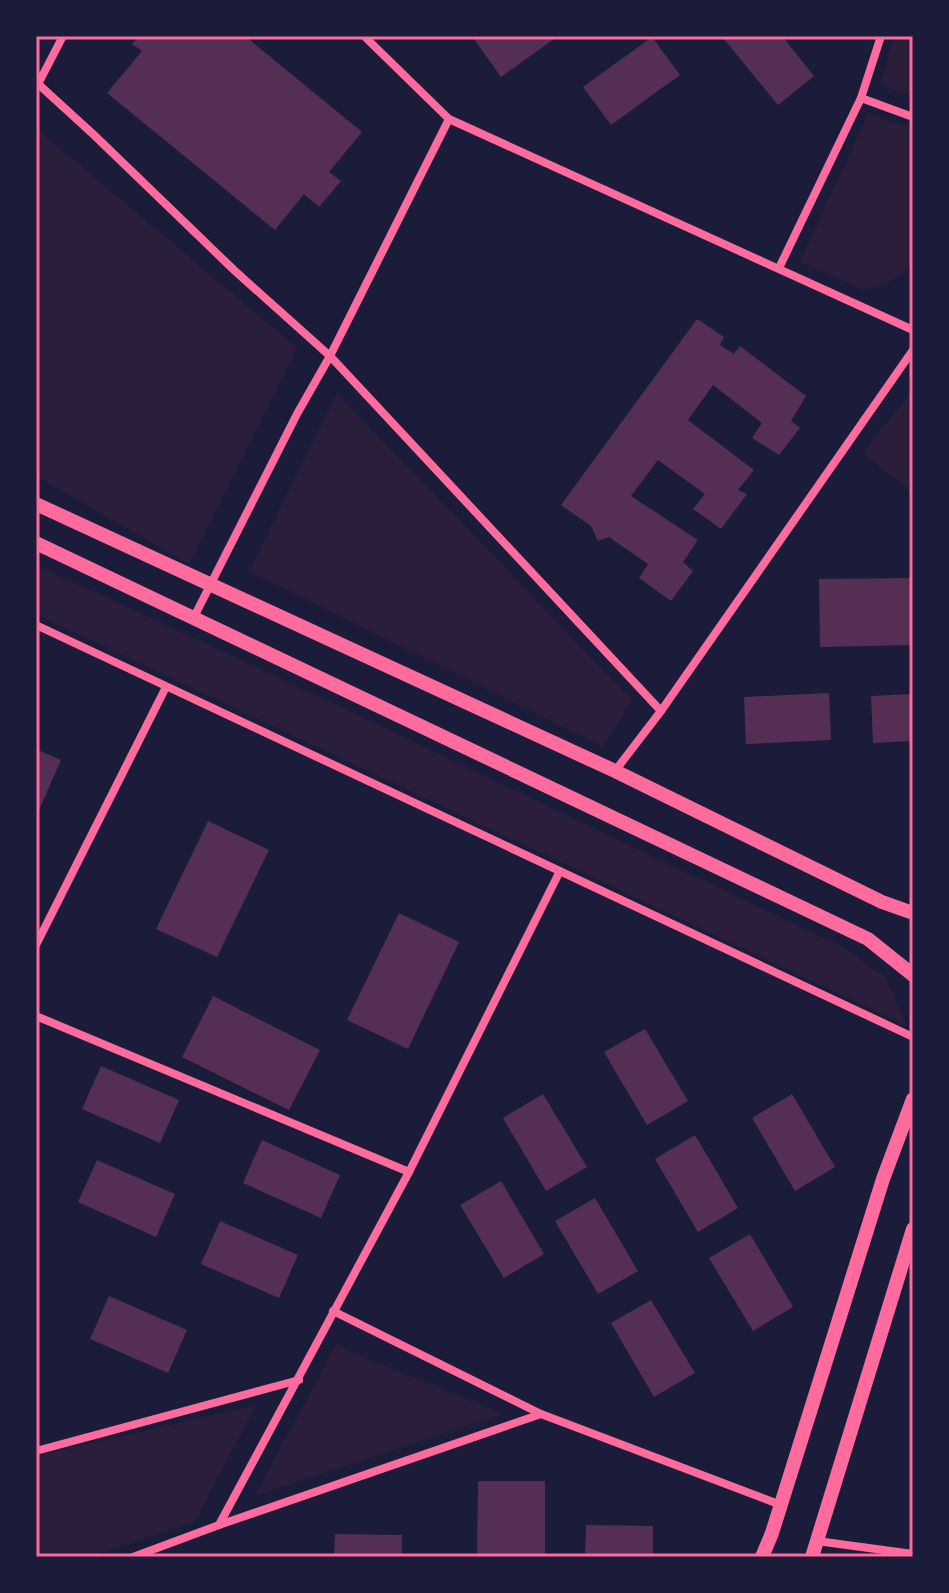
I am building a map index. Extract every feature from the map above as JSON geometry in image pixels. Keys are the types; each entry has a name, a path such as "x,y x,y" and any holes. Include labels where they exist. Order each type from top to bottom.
{"street":[{"path":"63,36 37,85 330,356 661,711"},
{"path":"364,36 449,119 912,327"},
{"path":"779,268 861,98 881,36"},
{"path":"861,98 913,117"},
{"path":"194,617 449,119"},
{"path":"615,771 661,711 913,350"},
{"path":"36,504 615,771 882,902 913,913"},
{"path":"36,543 868,939 913,975"},
{"path":"36,625 913,1037"},
{"path":"36,945 166,687"},
{"path":"219,1525 409,1172 560,871"},
{"path":"36,1016 409,1172"},
{"path":"762,1557 883,1179 913,1099"},
{"path":"812,1557 913,1229"},
{"path":"333,1311 541,1414 781,1505"},
{"path":"36,1451 299,1380"},
{"path":"133,1557 541,1414"},
{"path":"816,1541 913,1554"}],"shaded area":[{"path":"894,36 913,36 913,97 881,85"},
{"path":"868,114 913,128 913,266 886,284 864,290 800,262"},
{"path":"36,128 297,348 189,564 36,476"},
{"path":"913,390 913,493 863,453"},
{"path":"337,393 632,700 603,747 249,571"},
{"path":"36,565 340,706 843,947 885,977 907,1026 36,614"},
{"path":"336,1345 503,1414 255,1496"},
{"path":"256,1405 195,1521 87,1557 36,1557 36,1456"}],"building":[{"path":"139,36 245,36 362,132 329,172 341,181 319,207 304,194 275,230 107,93 142,51 132,44"},
{"path":"478,36 558,36 501,77 474,39"},
{"path":"728,36 782,36 814,76 778,105 724,39"},
{"path":"652,37 680,75 611,125 583,87"},
{"path":"697,319 724,337 720,345 734,354 740,346 806,396 791,421 800,428 779,455 752,438 762,423 713,385 688,420 754,470 738,490 747,494 721,529 693,509 705,494 658,460 631,496 698,540 683,562 693,571 671,601 639,578 648,564 609,537 598,541 591,526 561,505"},
{"path":"913,578 913,645 820,647 819,579"},
{"path":"829,693 831,740 746,744 744,697"},
{"path":"913,694 913,741 873,743 871,696"},
{"path":"36,749 61,760 36,817"},
{"path":"208,821 269,850 217,957 156,929"},
{"path":"399,913 459,942 408,1049 347,1020"},
{"path":"213,996 320,1050 289,1110 182,1057"},
{"path":"645,1029 688,1101 647,1125 604,1052"},
{"path":"101,1066 179,1100 160,1143 82,1109"},
{"path":"543,1094 587,1167 546,1191 503,1118"},
{"path":"792,1094 835,1167 795,1191 752,1118"},
{"path":"695,1135 738,1208 698,1232 655,1159"},
{"path":"262,1140 340,1175 321,1218 243,1183"},
{"path":"97,1160 175,1194 156,1237 78,1202"},
{"path":"501,1181 544,1254 504,1278 460,1205"},
{"path":"595,1198 638,1271 598,1294 555,1221"},
{"path":"220,1221 298,1255 279,1298 201,1264"},
{"path":"750,1234 793,1307 753,1331 709,1258"},
{"path":"109,1296 187,1330 168,1373 90,1339"},
{"path":"651,1300 695,1373 654,1397 611,1323"},
{"path":"478,1481 545,1481 545,1557 477,1557"},
{"path":"586,1525 653,1526 653,1557 585,1557"},
{"path":"335,1534 402,1535 402,1557 334,1557"}]}
